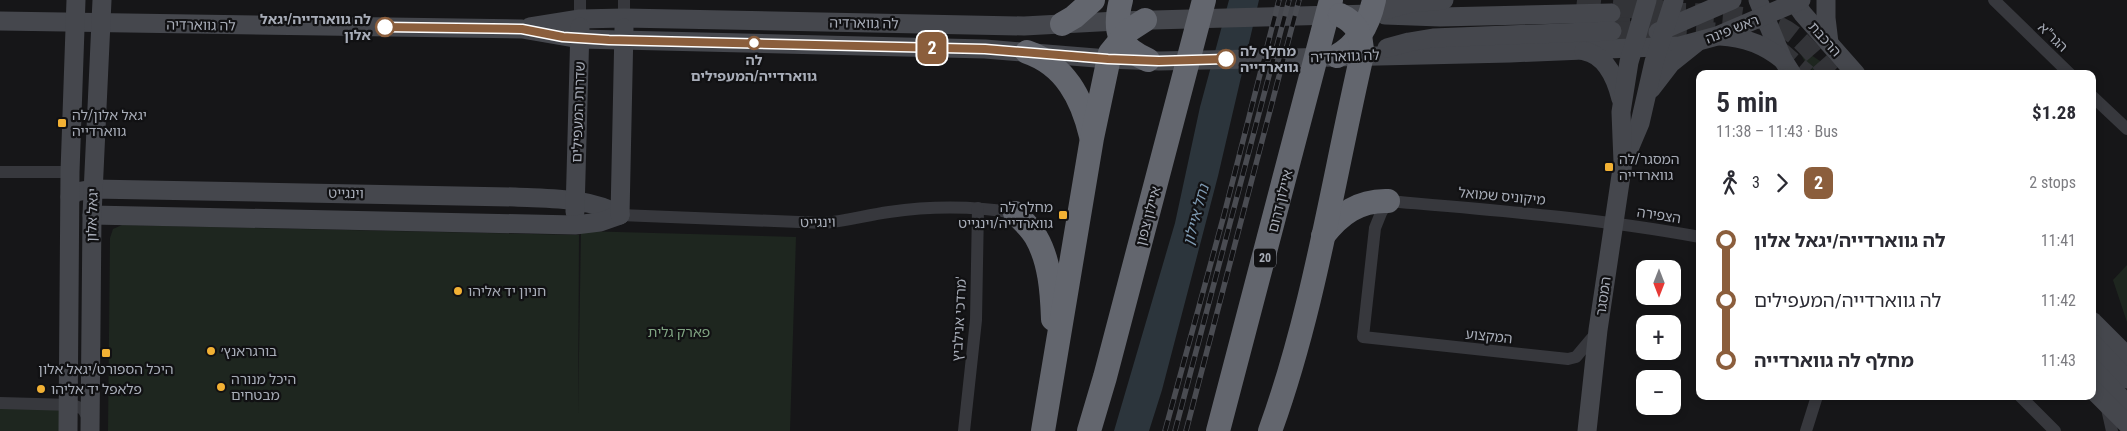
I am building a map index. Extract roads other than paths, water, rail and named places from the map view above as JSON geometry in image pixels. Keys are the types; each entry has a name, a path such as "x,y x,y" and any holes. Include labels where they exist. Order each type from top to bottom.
{"highway":[{"path":"1062,24 1093,0"},
{"name":"איילון צפון","path":"1089,431 1105,377 1204,0"},
{"path":"1336,7 1351,22 1361,45"},
{"name":"איילון דרום","path":"1218,431 1336,7"},
{"path":"1270,431 1295,348 1323,236 1361,45 1372,7"},
{"path":"1119,20 1155,20"},
{"path":"1043,431 1092,138 1108,59 1119,20"},
{"path":"1119,20 1132,51 1153,61"},
{"path":"1337,56 1361,45"},
{"path":"1027,52 1050,62 1064,77 1074,92 1087,119 1092,138"},
{"path":"1323,236 1339,217 1359,205 1377,201 1388,201"},
{"path":"1016,213 1035,236 1048,268 1052,292 1054,370"}],"main road":[{"path":"72,0 67,7 44,22 65,38 75,60"},
{"name":"יגאל אלון","path":"68,431 70,172 76,0"},
{"name":"יגאל אלון","path":"87,427 92,215 102,0"},
{"path":"1155,20 1336,7 1372,7 1444,0"},
{"name":"המסגר","path":"1587,431 1598,330 1623,162 1621,112 1632,49 1647,0"},
{"name":"המסגר","path":"1623,162 1640,123 1645,98 1674,0"},
{"path":"1702,0 1723,0"},
{"path":"1632,49 1666,27 1732,0"},
{"path":"1826,0 1829,43"},
{"name":"הרכבת","path":"1797,1 1853,70"},
{"name":"ראש פינה","path":"1660,48 1698,42 1716,36 1761,8 1797,1"},
{"path":"1361,45 1612,22 1440,17 1372,7"},
{"path":"1761,8 1787,67"},
{"path":"620,215 624,9"},
{"name":"לה גווארדיה","path":"522,29 624,9 1024,26 1119,20"},
{"name":"שדרות המעפילים","path":"575,225 580,19"},
{"name":"לה גווארדיה","path":"0,21 75,24 522,29 580,39 838,45 1027,52 1153,61 1337,56"},
{"path":"100,68 114,41 121,33 136,24"},
{"path":"1716,36 1747,40 1759,45 1787,67"},
{"path":"1645,98 1662,73 1698,42"},
{"name":"לה גווארדיה","path":"1361,45 1580,51 1660,48"},
{"path":"1580,51 1596,55 1607,66 1618,87 1621,112"},
{"name":"וינגייט","path":"70,196 76,192 93,189 411,194 575,200 596,204 620,215"},
{"name":"וינגייט","path":"92,215 575,225 600,222 620,215"},
{"path":"2096,325 2127,356"},
{"path":"2096,347 2127,379"},
{"path":"2096,372 2127,404"},
{"path":"2099,395 2127,424"}],"street":[{"name":"שדרות המעפילים","path":"580,0 580,19"},
{"name":"הגר\"א","path":"1994,0 2066,70"},
{"path":"2096,100 2127,129"},
{"path":"0,172 70,172"},
{"name":"מיקוניס שמואל","path":"1388,201 1540,214 1613,223"},
{"name":"המקצוע","path":"1388,201 1375,228 1363,338 1568,359 1576,357 1598,330"},
{"name":"וינגייט","path":"620,215 824,223 848,221 899,211 978,208 1016,213"},
{"name":"מרדכי אנילביץ'","path":"964,431 976,320 978,208"},
{"name":"הצפירה","path":"1613,223 1696,236"},
{"path":"2099,395 2112,431"},
{"path":"1806,431 1816,400"},
{"path":"2024,400 2055,431"},
{"path":"0,403 68,404 82,409 87,427"}],"water":[{"name":"נחל איילון","path":"1229,0 1259,0 1218,176 1162,390 1149,431 1114,431 1175,223 1200,107"}],"tunnel":[{"path":"1577,0 1638,7 1665,13"},
{"path":"1611,13 1674,12 1723,14 1765,21 1781,27 1795,36 1827,70"},
{"path":"1612,31 1676,29 1728,33"},
{"path":"1778,49 1802,70"}],"railway":[{"path":"1165,431 1224,215 1279,0"},
{"path":"1175,431 1289,0"},
{"path":"1186,431 1299,0"}],"place":[{"name":"לה גווארדייה/יגאל אלון","path":"385,27"},
{"name":"לה גווארדייה/המעפילים","path":"754,43"},
{"name":"מחלף לה גווארדייה","path":"1226,59"},
{"name":"יגאל אלון/לה גווארדייה","path":"62,123"},
{"name":"המסגר/לה גווארדייה","path":"1609,167"},
{"name":"מחלף לה גווארדייה/וינגייט","path":"1063,215"},
{"name":"חניון יד אליהו","path":"458,291"},
{"name":"בורגראנץ׳","path":"211,351"},
{"name":"היכל הספורט/יגאל אלון","path":"106,353"},
{"name":"היכל מנורה מבטחים","path":"221,387"},
{"name":"פלאפל יד אליהו","path":"41,389"}],"park label":[{"name":"פארק גלית","path":"679,332"}]}
